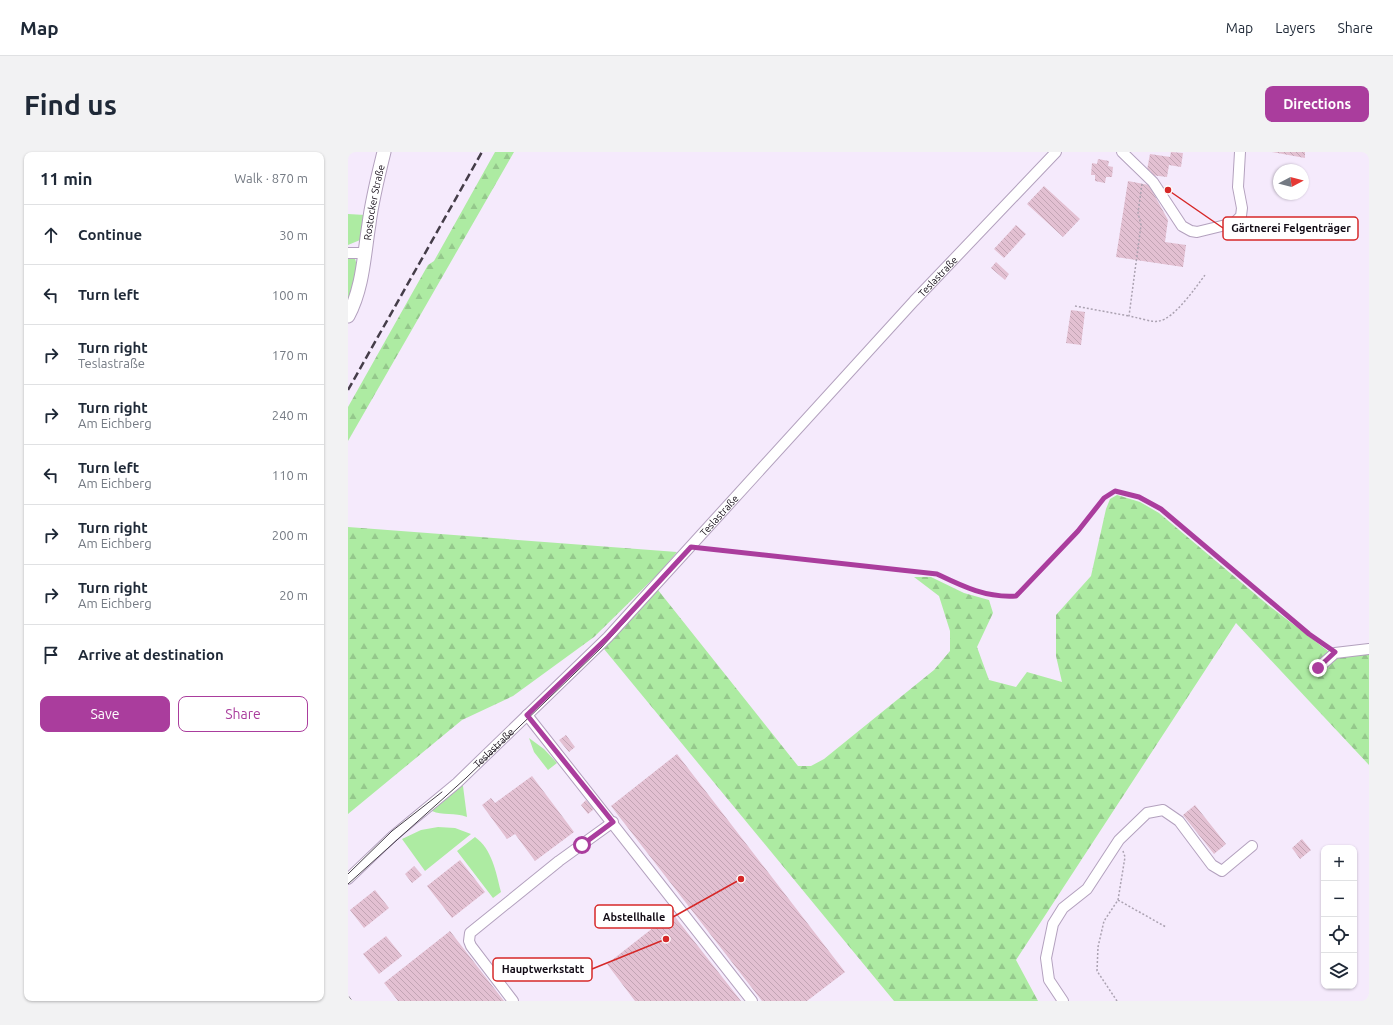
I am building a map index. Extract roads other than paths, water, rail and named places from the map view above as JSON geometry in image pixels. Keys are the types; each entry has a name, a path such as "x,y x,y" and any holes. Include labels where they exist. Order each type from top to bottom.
{"main road":[{"name":"Rostocker Straße","path":"348,316 354,305 360,282 373,199 384,152"}],"street":[{"name":"Teslastraße","path":"348,879 393,836 453,786 608,637 914,300 1056,152"},
{"path":"1122,152 1153,182 1182,226 1190,231 1208,230 1234,223 1241,216 1242,208 1238,187 1240,152"},
{"name":"Rostocker Straße","path":"348,254 365,253"},
{"path":"1318,668 1335,652 1369,649"},
{"path":"527,715 613,822 752,1001"},
{"path":"1063,1001 1049,980 1046,958 1053,924 1063,908 1088,889 1118,840 1147,813 1162,810 1179,821 1212,865 1222,871 1252,846"},
{"path":"513,1001 471,946 468,938 473,929 535,880 613,822"}],"tram line":[{"path":"348,884 466,778 601,648 630,616"},
{"path":"348,874 392,831 442,792"}],"railway":[{"path":"348,390 482,152"},
{"path":"348,997 351,1001"}],"place":[{"name":"Gärtnerei Felgenträger","path":"1168,190"},
{"name":"Abstellhalle","path":"741,879"},
{"name":"Hauptwerkstatt","path":"666,939"}]}
